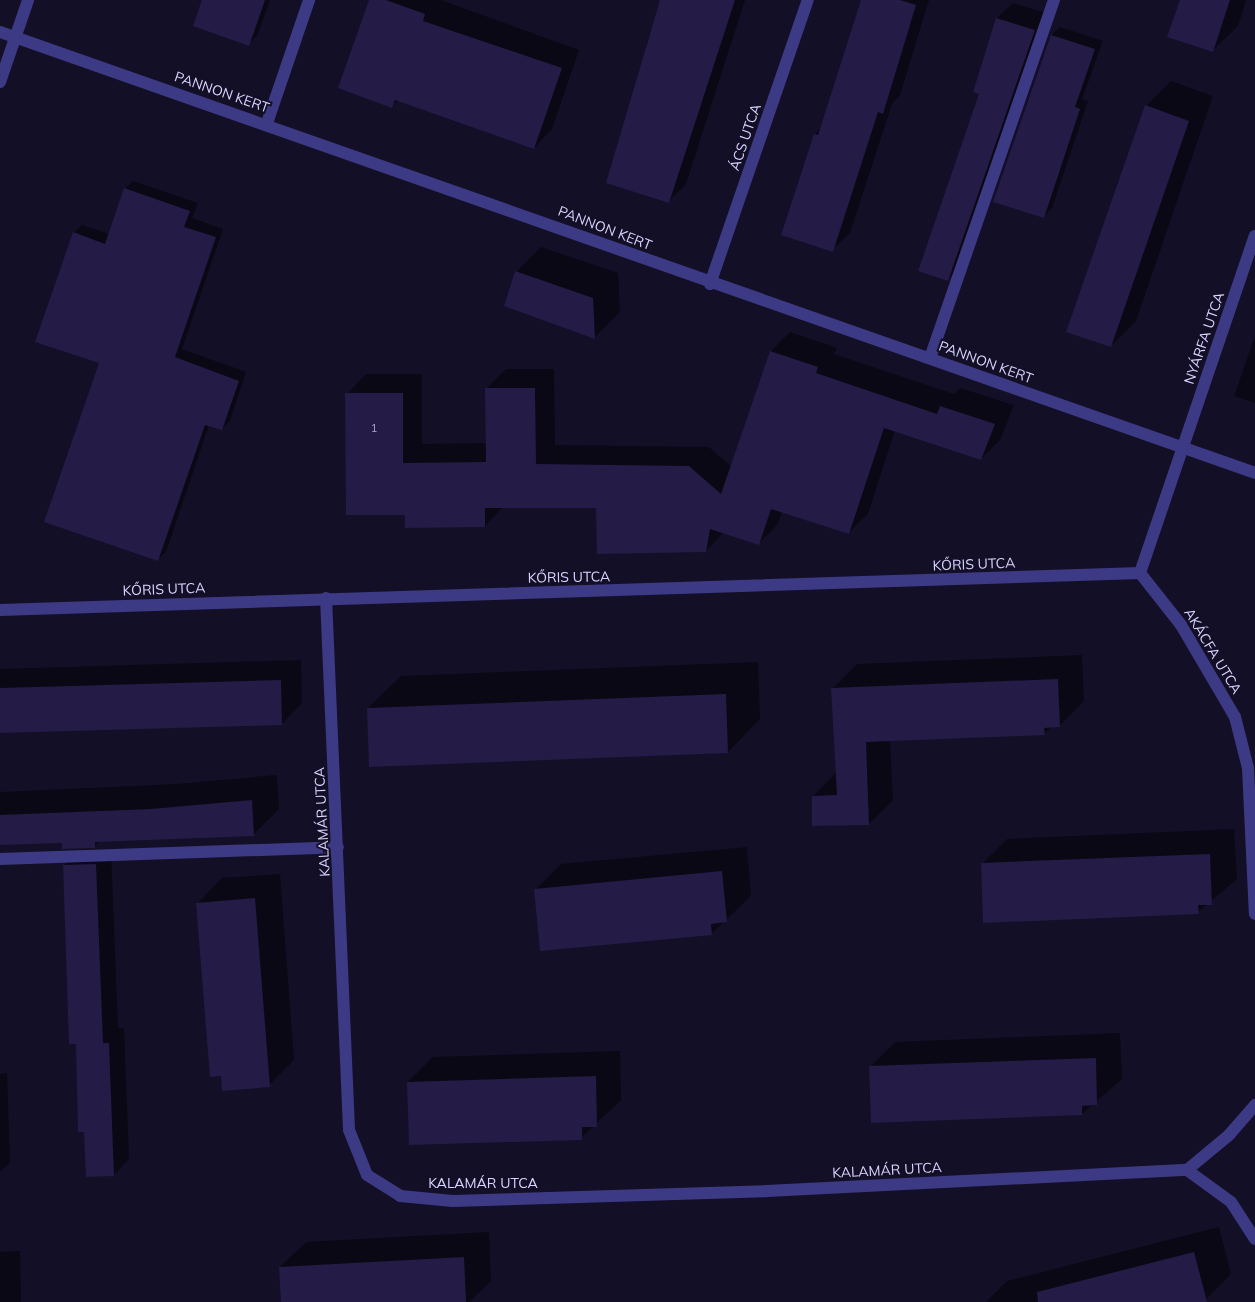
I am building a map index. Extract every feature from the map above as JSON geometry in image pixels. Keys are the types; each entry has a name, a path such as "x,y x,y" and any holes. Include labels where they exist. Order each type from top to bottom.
{"street":[{"path":"0,82 28,0"},
{"path":"267,123 309,0"},
{"name":"ÁCS UTCA","path":"710,284 808,0"},
{"path":"930,358 1054,0"},
{"name":"PANNON KERT","path":"0,32 267,123 541,220 710,284 930,358 1182,449 1255,472"},
{"name":"NYÁRFA UTCA","path":"1182,449 1255,236"},
{"path":"1140,573 1182,449"},
{"name":"KŐRIS UTCA","path":"0,610 326,598 740,588 1140,573"},
{"name":"AKÁCFA UTCA","path":"1140,573 1181,625 1235,718 1248,768 1255,914"},
{"name":"KALAMÁR UTCA","path":"326,598 349,1130 367,1175 400,1196 453,1201 757,1192 1187,1170"},
{"path":"0,859 338,847"},
{"path":"1255,1105 1228,1135 1187,1170 1231,1202 1255,1239"}],"building":[{"path":"202,0 265,0 249,46 193,26"},
{"path":"369,0 386,0 425,14 423,21 562,68 534,149 395,100 392,108 338,88"},
{"path":"660,0 735,0 669,203 606,183"},
{"path":"861,0 900,0 916,5 883,114 878,112 833,252 781,235 814,134 818,135"},
{"path":"1180,0 1230,0 1213,52 1167,37"},
{"path":"996,18 1035,30 948,281 918,271 979,94 973,92"},
{"path":"1051,35 1095,49 1075,107 1080,109 1044,218 993,202"},
{"path":"1145,105 1189,121 1111,347 1066,332"},
{"path":"124,188 190,211 184,227 216,237 175,357 239,381 222,430 205,425 158,561 44,522 99,363 35,342 73,232 105,244"},
{"path":"515,271 593,298 595,339 504,306"},
{"path":"770,351 818,367 816,373 937,414 940,406 995,424 981,460 884,428 849,534 771,509 759,545 710,529 706,552 597,554 596,508 485,508 485,527 405,528 405,515 346,515 345,393 403,393 403,463 486,462 485,388 535,388 536,464 689,466 721,494"},
{"path":"1058,679 1060,727 1044,728 1045,735 866,742 869,825 812,826 812,796 837,795 831,688"},
{"path":"281,680 282,725 0,733 0,688"},
{"path":"726,694 728,753 369,767 367,708"},
{"path":"252,800 254,836 95,842 95,848 62,849 62,843 0,845 0,815 151,809"},
{"path":"1210,854 1212,905 1198,905 1199,914 983,923 981,863"},
{"path":"96,864 103,1043 109,1043 114,1176 86,1177 84,1132 78,1132 76,1044 69,1044 63,865"},
{"path":"722,871 727,922 711,924 712,935 540,951 534,889"},
{"path":"255,898 270,1087 222,1091 221,1076 210,1077 196,903"},
{"path":"1096,1058 1097,1105 1082,1106 1082,1115 871,1123 869,1066"},
{"path":"596,1076 597,1127 582,1127 582,1140 409,1145 407,1082"},
{"path":"1194,1252 1207,1302 1038,1302 1037,1292"},
{"path":"464,1257 466,1302 281,1302 279,1267"}]}
